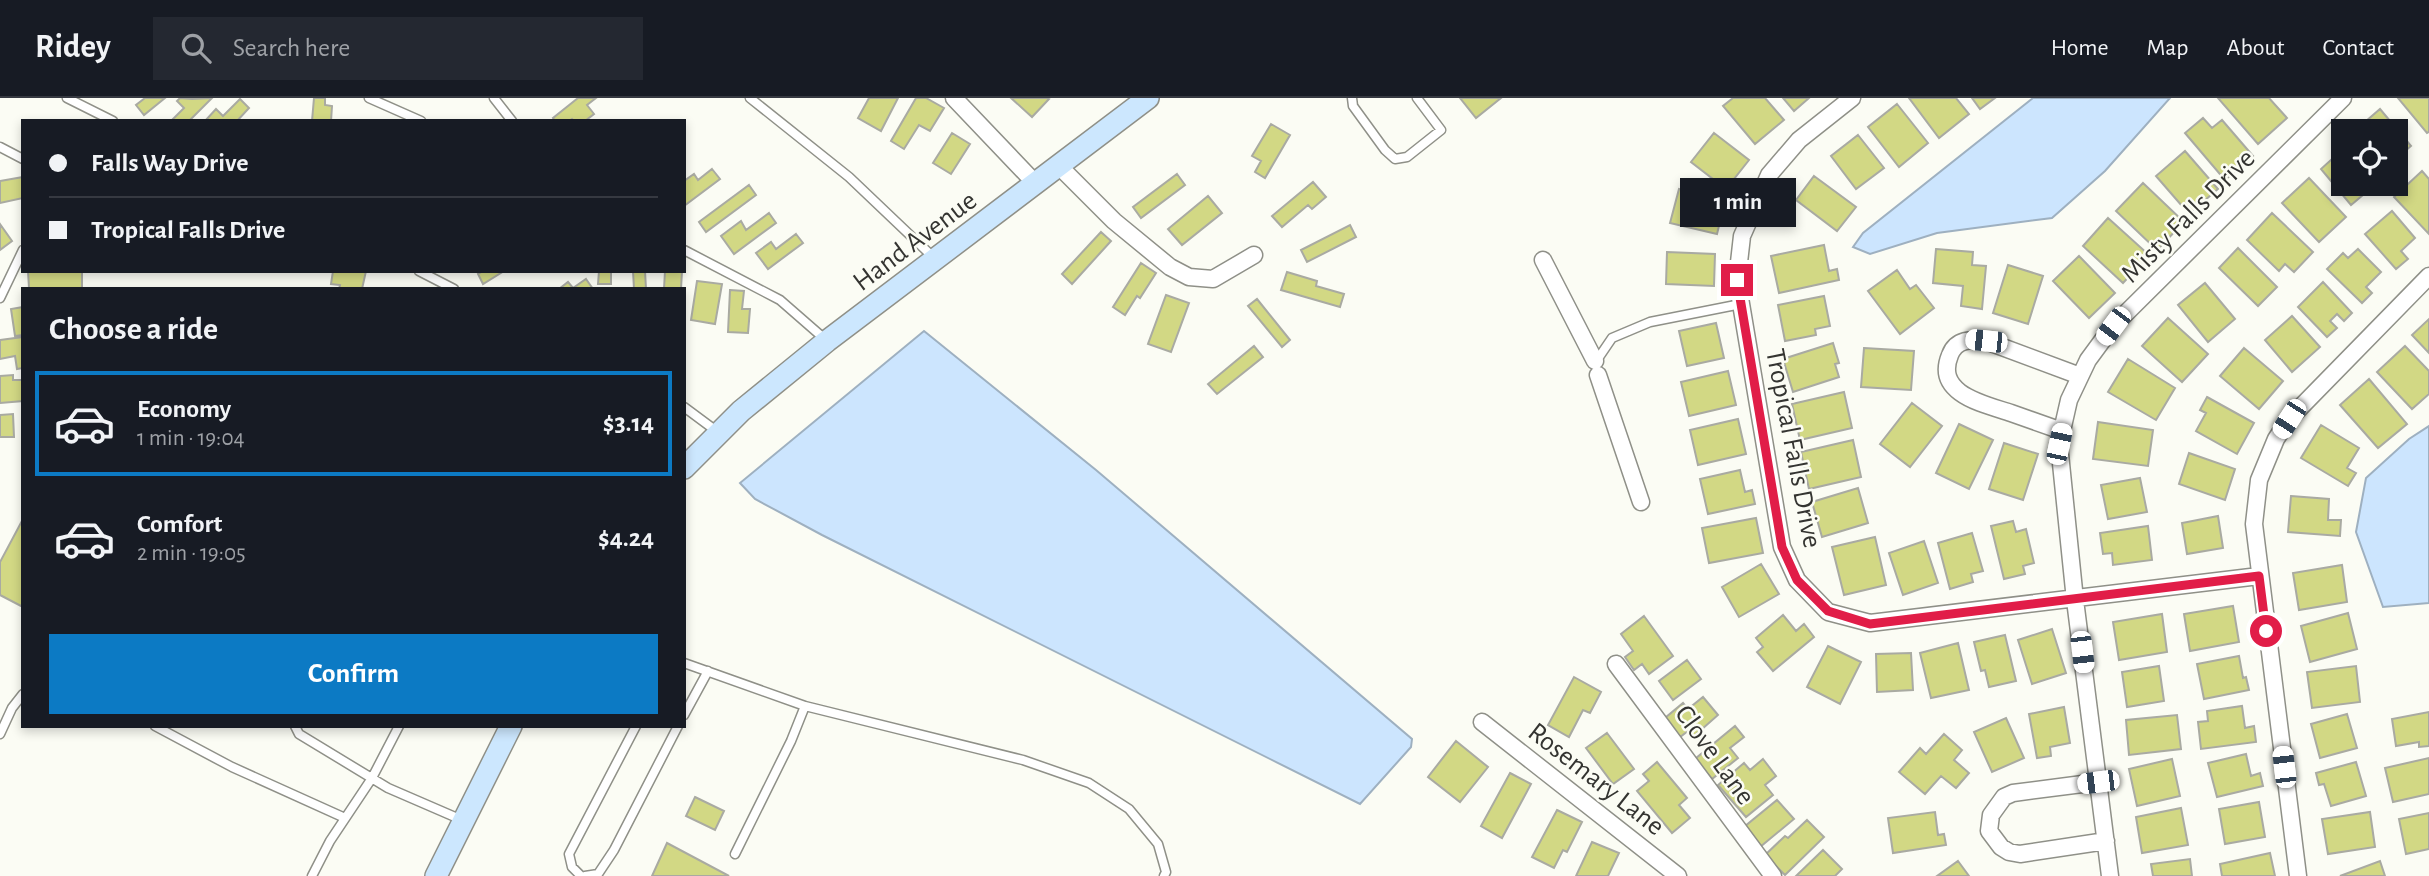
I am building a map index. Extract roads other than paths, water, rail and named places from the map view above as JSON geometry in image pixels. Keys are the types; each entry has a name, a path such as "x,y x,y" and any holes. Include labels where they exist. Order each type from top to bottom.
{"street":[{"path":"954,98 1036,184"},
{"name":"Hand Avenue","path":"686,466 741,411 827,341 1148,98"},
{"name":"Tropical Falls Drive","path":"1852,98 1799,140 1769,175 1742,236 1737,280 1782,547 1797,580 1828,611 1870,624 2259,576"},
{"name":"Misty Falls Drive","path":"2110,876 2075,600 2059,444 2069,400 2088,360 2113,326 2343,98"},
{"path":"1059,166 1114,221 1170,267 1189,277 1213,279 1254,255"},
{"path":"1543,260 1596,368 1641,502"},
{"path":"2298,876 2259,576 2254,524 2259,480 2276,439 2289,419 2429,276"},
{"path":"2062,430 1972,400 1960,393 1947,374 1947,362 1958,344 1971,339 1986,341 2080,376"},
{"name":"Clove Lane","path":"1616,664 1773,876"},
{"name":"Rosemary Lane","path":"1482,722 1678,876"},
{"path":"436,876 510,728"},
{"path":"2098,782 2013,793 1996,804 1988,823 1989,831 2001,848 2020,854 2106,841"}],"lane":[{"path":"67,98 109,119"},
{"path":"369,98 416,119"},
{"path":"494,98 510,119"},
{"path":"750,98 857,184 935,260"},
{"path":"1352,98 1353,106 1385,150 1395,159 1407,158 1441,130 1417,98"},
{"path":"0,148 21,158"},
{"path":"686,251 780,300 827,341"},
{"path":"0,298 21,254"},
{"path":"423,273 450,287"},
{"path":"1596,368 1612,338 1650,322 1741,304"},
{"path":"686,409 719,433"},
{"path":"686,664 805,706 1023,760 1089,783 1129,809 1158,844 1166,872 1164,876"},
{"path":"686,711 708,671"},
{"path":"0,734 12,708 21,697"},
{"path":"735,854 791,741 805,706"},
{"path":"159,728 232,767 345,818"},
{"path":"296,728 299,734 388,789 464,821"},
{"path":"312,876 330,841 372,778 398,728"},
{"path":"635,728 569,854 572,867 583,876 598,874 614,850 677,728"}],"water":[{"path":"2033,98 2170,98 2105,171 2052,218 1937,233 1870,254 1853,247 1863,233"},
{"path":"924,331 1096,470 1412,739 1411,747 1360,804 822,535 755,499 740,483"},
{"path":"2429,426 2429,603 2383,607 2356,532 2366,478 2409,439"}]}
